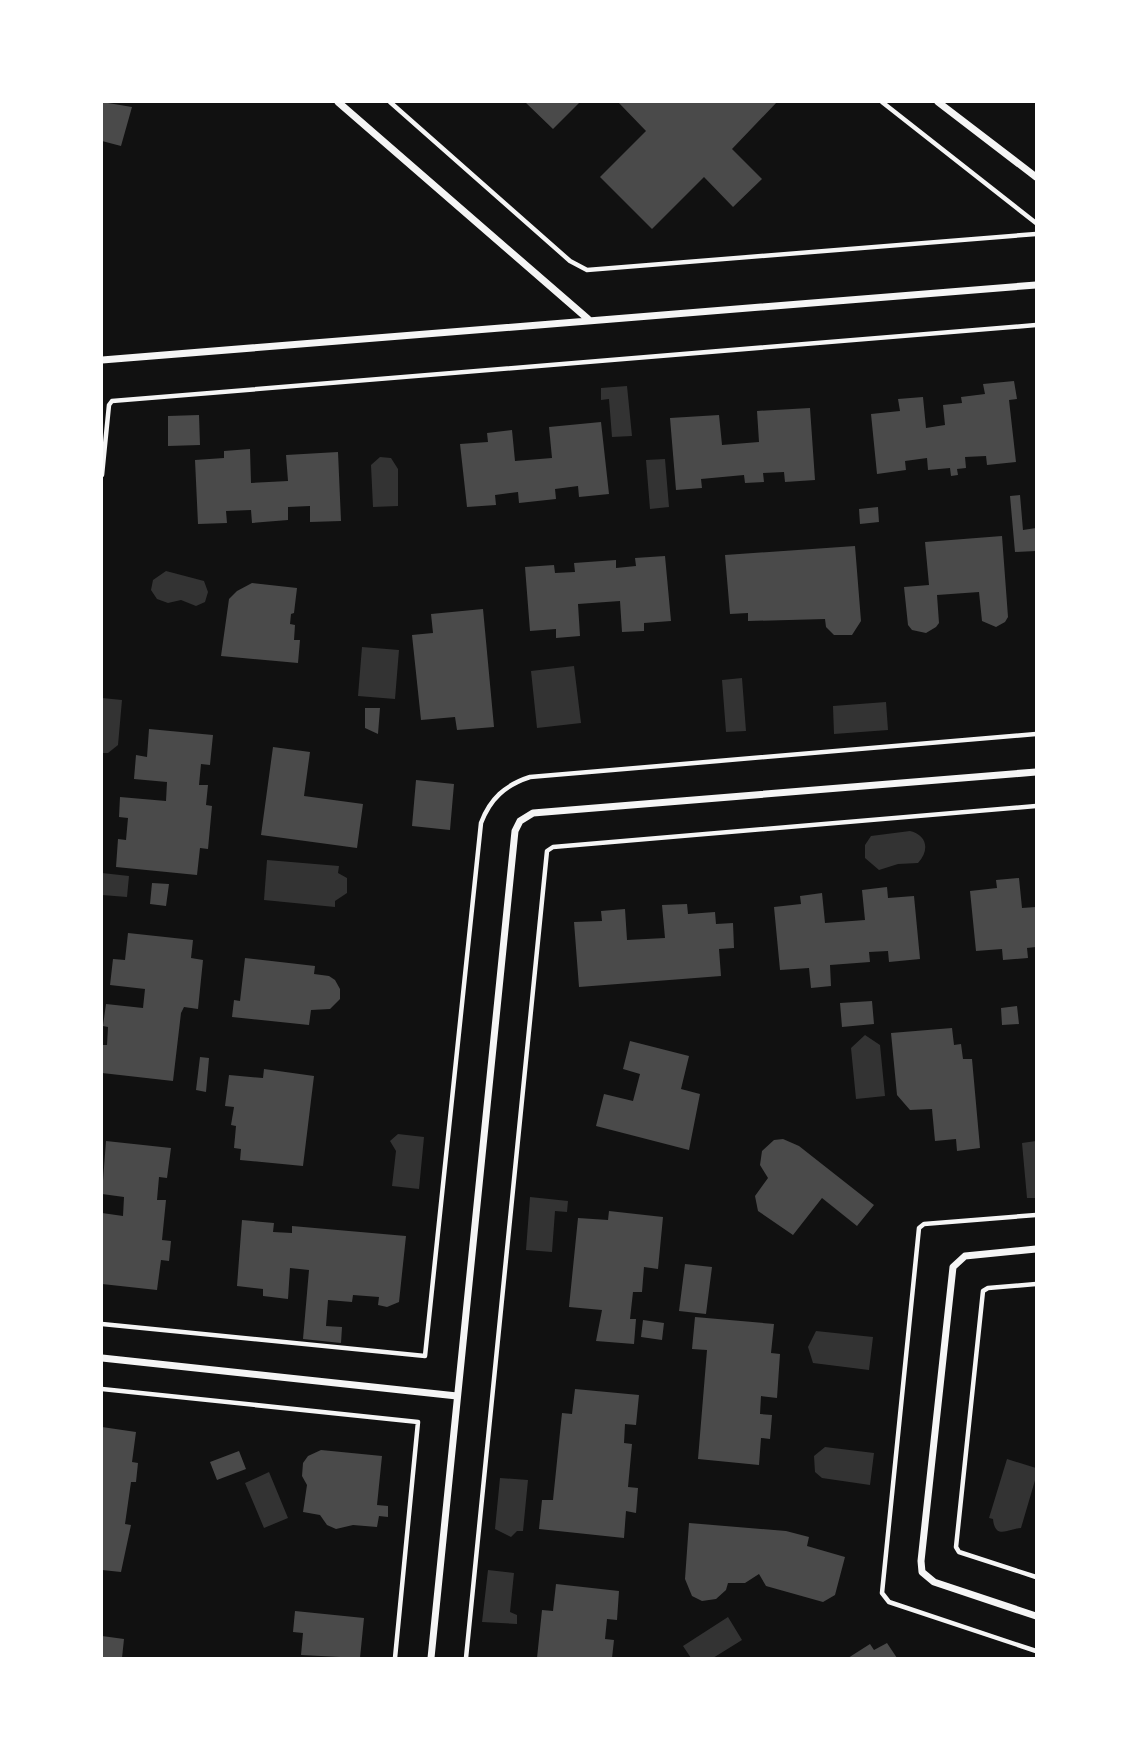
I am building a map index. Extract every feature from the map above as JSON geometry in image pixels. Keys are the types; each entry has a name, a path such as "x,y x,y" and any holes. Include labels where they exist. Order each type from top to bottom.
{"street":[{"path":"338,102 587,319"},
{"path":"938,102 1037,177"},
{"path":"102,360 1037,285"},
{"path":"431,1658 515,831 520,821 533,813 1037,772"},
{"path":"1037,1249 969,1255 960,1259 954,1267 920,1562 922,1572 934,1582 1037,1616"},
{"path":"102,1357 457,1396"}],"path":[{"path":"390,102 570,261 587,270 1037,234"},
{"path":"882,102 1037,223"},
{"path":"102,475 112,401 1037,324"},
{"path":"102,1324 425,1356 481,823 491,802 508,786 530,777 1037,734"},
{"path":"466,1658 547,850 553,846 1037,806"},
{"path":"924,1224 1037,1215"},
{"path":"1037,1284 988,1288 983,1291 956,1547 959,1552 1037,1577"},
{"path":"102,1389 418,1422 395,1658"}],"shaded area":[{"path":"627,386 632,436 612,437 609,399 601,400 601,388"},
{"path":"380,457 391,458 398,469 398,506 373,507 371,465"},
{"path":"665,459 669,507 650,509 646,460"},
{"path":"166,571 204,581 208,592 205,602 196,606 181,600 168,603 157,599 151,590 153,580"},
{"path":"362,647 399,650 395,699 358,696"},
{"path":"574,666 581,723 537,728 531,671"},
{"path":"742,678 746,731 726,732 722,680"},
{"path":"102,698 122,700 118,745 108,753 102,753"},
{"path":"886,702 888,730 834,734 833,706"},
{"path":"910,831 920,836 925,844 924,853 918,863 898,864 879,870 865,858 865,845 871,836"},
{"path":"267,860 339,866 338,873 347,878 347,893 335,901 335,907 264,900"},
{"path":"102,873 129,876 127,897 102,895"},
{"path":"865,1035 880,1045 885,1096 856,1099 851,1048"},
{"path":"398,1134 424,1137 419,1189 392,1186 396,1151 390,1141"},
{"path":"1036,1141 1036,1198 1027,1198 1022,1143"},
{"path":"530,1197 568,1201 567,1212 555,1211 552,1252 526,1250"},
{"path":"816,1331 873,1337 869,1370 813,1363 808,1347"},
{"path":"825,1447 874,1453 870,1485 822,1478 815,1472 814,1456"},
{"path":"1007,1459 1036,1468 1036,1477 1021,1528 1000,1532 994,1526 993,1519 989,1518"},
{"path":"269,1472 288,1518 264,1528 245,1483"},
{"path":"500,1478 528,1480 523,1531 517,1531 511,1537 495,1529"},
{"path":"488,1570 514,1573 510,1612 517,1615 517,1624 482,1622"},
{"path":"728,1617 742,1640 713,1658 691,1658 683,1646"}],"building":[{"path":"102,102 132,107 121,146 102,141"},
{"path":"525,102 580,102 553,129"},
{"path":"618,102 777,102 732,149 762,179 733,207 704,177 652,229 600,177 646,131"},
{"path":"1014,381 1017,399 1009,400 1016,462 987,465 986,456 965,457 966,468 957,469 958,475 951,476 950,468 928,470 927,458 905,461 906,470 877,474 871,414 900,411 898,399 923,397 926,428 945,425 943,405 962,403 961,397 985,394 983,384"},
{"path":"810,408 815,480 785,482 784,472 763,473 764,482 745,483 744,475 701,479 702,488 676,490 670,418 719,415 722,445 759,442 757,411"},
{"path":"199,415 200,445 168,446 168,416"},
{"path":"601,422 609,494 579,497 578,486 555,489 556,499 519,503 518,492 495,495 496,505 467,507 460,444 488,442 487,433 512,430 515,461 552,458 549,427"},
{"path":"250,449 251,483 288,481 286,455 338,452 341,521 310,522 310,506 288,507 288,520 252,523 251,510 226,511 227,523 198,524 195,460 224,458 224,451"},
{"path":"1020,495 1023,530 1036,528 1036,551 1015,552 1010,496"},
{"path":"878,507 879,522 860,524 859,509"},
{"path":"1002,536 1008,617 1005,622 996,627 982,621 979,592 937,595 939,623 926,633 912,630 908,625 904,587 929,585 925,542"},
{"path":"855,546 861,621 852,635 834,635 826,627 825,619 748,621 748,613 730,614 725,555"},
{"path":"665,556 671,621 644,623 644,631 622,632 620,601 578,604 580,636 556,638 556,629 530,631 525,567 554,565 555,573 575,572 574,563 616,560 616,568 636,566 635,558"},
{"path":"252,583 297,588 290,624 295,625 294,640 300,640 298,663 221,656 229,599"},
{"path":"483,609 494,727 457,730 455,717 421,720 412,635 433,633 431,614"},
{"path":"365,708 380,708 378,734 365,728"},
{"path":"149,729 213,735 210,765 201,764 199,785 208,785 206,805 212,806 208,849 200,848 197,875 116,867 118,839 126,840 128,818 119,817 120,797 166,801 167,782 134,779 136,755 147,757"},
{"path":"273,747 310,752 304,796 363,804 357,848 261,835"},
{"path":"416,780 454,784 450,830 412,826"},
{"path":"1019,878 1022,908 1036,907 1036,947 1027,948 1028,958 1003,960 1002,949 976,951 970,891 997,888 996,880"},
{"path":"152,883 169,884 166,906 150,904"},
{"path":"887,887 888,898 914,896 920,959 889,962 888,951 869,952 870,962 830,965 831,986 811,988 809,968 780,970 774,907 801,904 800,896 822,893 825,923 865,920 862,890"},
{"path":"687,904 688,914 715,912 716,924 733,923 734,948 719,949 721,976 579,987 574,922 602,921 601,911 625,909 627,940 665,938 662,905"},
{"path":"128,933 193,940 191,958 203,960 198,1009 184,1007 181,1013 173,1081 102,1073 102,1045 107,1045 108,1027 103,1026 106,1004 143,1008 145,989 110,985 113,959 125,960"},
{"path":"245,958 315,966 314,974 329,976 335,980 340,989 340,999 330,1009 311,1010 309,1025 232,1017 234,1000 240,1001"},
{"path":"872,1001 874,1024 842,1027 840,1003"},
{"path":"1017,1006 1019,1024 1002,1025 1001,1008"},
{"path":"952,1028 954,1045 961,1044 963,1059 972,1059 980,1148 957,1151 956,1139 935,1141 932,1109 910,1110 897,1095 891,1033"},
{"path":"630,1041 689,1056 681,1089 700,1094 689,1150 596,1126 604,1094 633,1101 640,1074 623,1069"},
{"path":"200,1057 209,1058 206,1092 196,1090"},
{"path":"264,1069 314,1076 303,1166 240,1160 241,1149 234,1148 236,1126 231,1125 234,1107 225,1106 229,1075 263,1078"},
{"path":"783,1139 799,1146 874,1205 857,1226 822,1198 793,1235 758,1211 755,1196 768,1178 760,1165 762,1151 774,1140"},
{"path":"106,1141 171,1148 167,1178 159,1177 157,1200 166,1200 162,1240 171,1241 169,1261 161,1260 157,1290 102,1284 102,1213 123,1216 124,1197 102,1194"},
{"path":"609,1211 663,1217 658,1269 644,1267 642,1292 633,1292 630,1319 636,1319 634,1344 596,1341 602,1310 569,1307 578,1218 608,1220"},
{"path":"242,1220 274,1223 273,1232 292,1233 292,1226 406,1236 399,1302 387,1307 378,1305 379,1297 353,1295 352,1302 328,1300 326,1326 342,1327 341,1343 303,1339 309,1270 290,1268 288,1299 263,1296 263,1289 237,1286"},
{"path":"685,1264 712,1267 706,1314 679,1311"},
{"path":"695,1317 774,1324 771,1353 780,1354 777,1398 761,1396 760,1414 772,1415 770,1439 761,1438 759,1465 698,1459 707,1350 692,1349"},
{"path":"643,1320 664,1323 662,1340 641,1337"},
{"path":"575,1389 639,1395 636,1425 625,1424 624,1443 632,1444 628,1487 638,1488 636,1513 626,1511 624,1538 539,1529 542,1500 553,1500 562,1413 572,1414"},
{"path":"102,1427 136,1432 132,1462 138,1463 136,1482 131,1482 125,1524 131,1525 121,1572 102,1570"},
{"path":"321,1450 382,1456 377,1505 388,1506 388,1517 379,1516 377,1527 353,1525 336,1529 327,1525 320,1515 303,1512 307,1485 302,1476 303,1463 308,1456"},
{"path":"239,1451 246,1469 217,1480 210,1462"},
{"path":"689,1523 786,1531 809,1537 807,1546 845,1557 835,1595 823,1602 766,1586 759,1574 745,1583 728,1583 726,1590 716,1599 702,1601 692,1596 685,1579"},
{"path":"556,1584 619,1591 617,1620 607,1619 605,1639 614,1640 612,1658 537,1658 542,1610 553,1611"},
{"path":"295,1611 364,1618 360,1658 301,1655 303,1633 293,1632"},
{"path":"102,1636 124,1639 122,1658 102,1658"},
{"path":"887,1643 897,1658 848,1658 870,1644 874,1650"}]}
